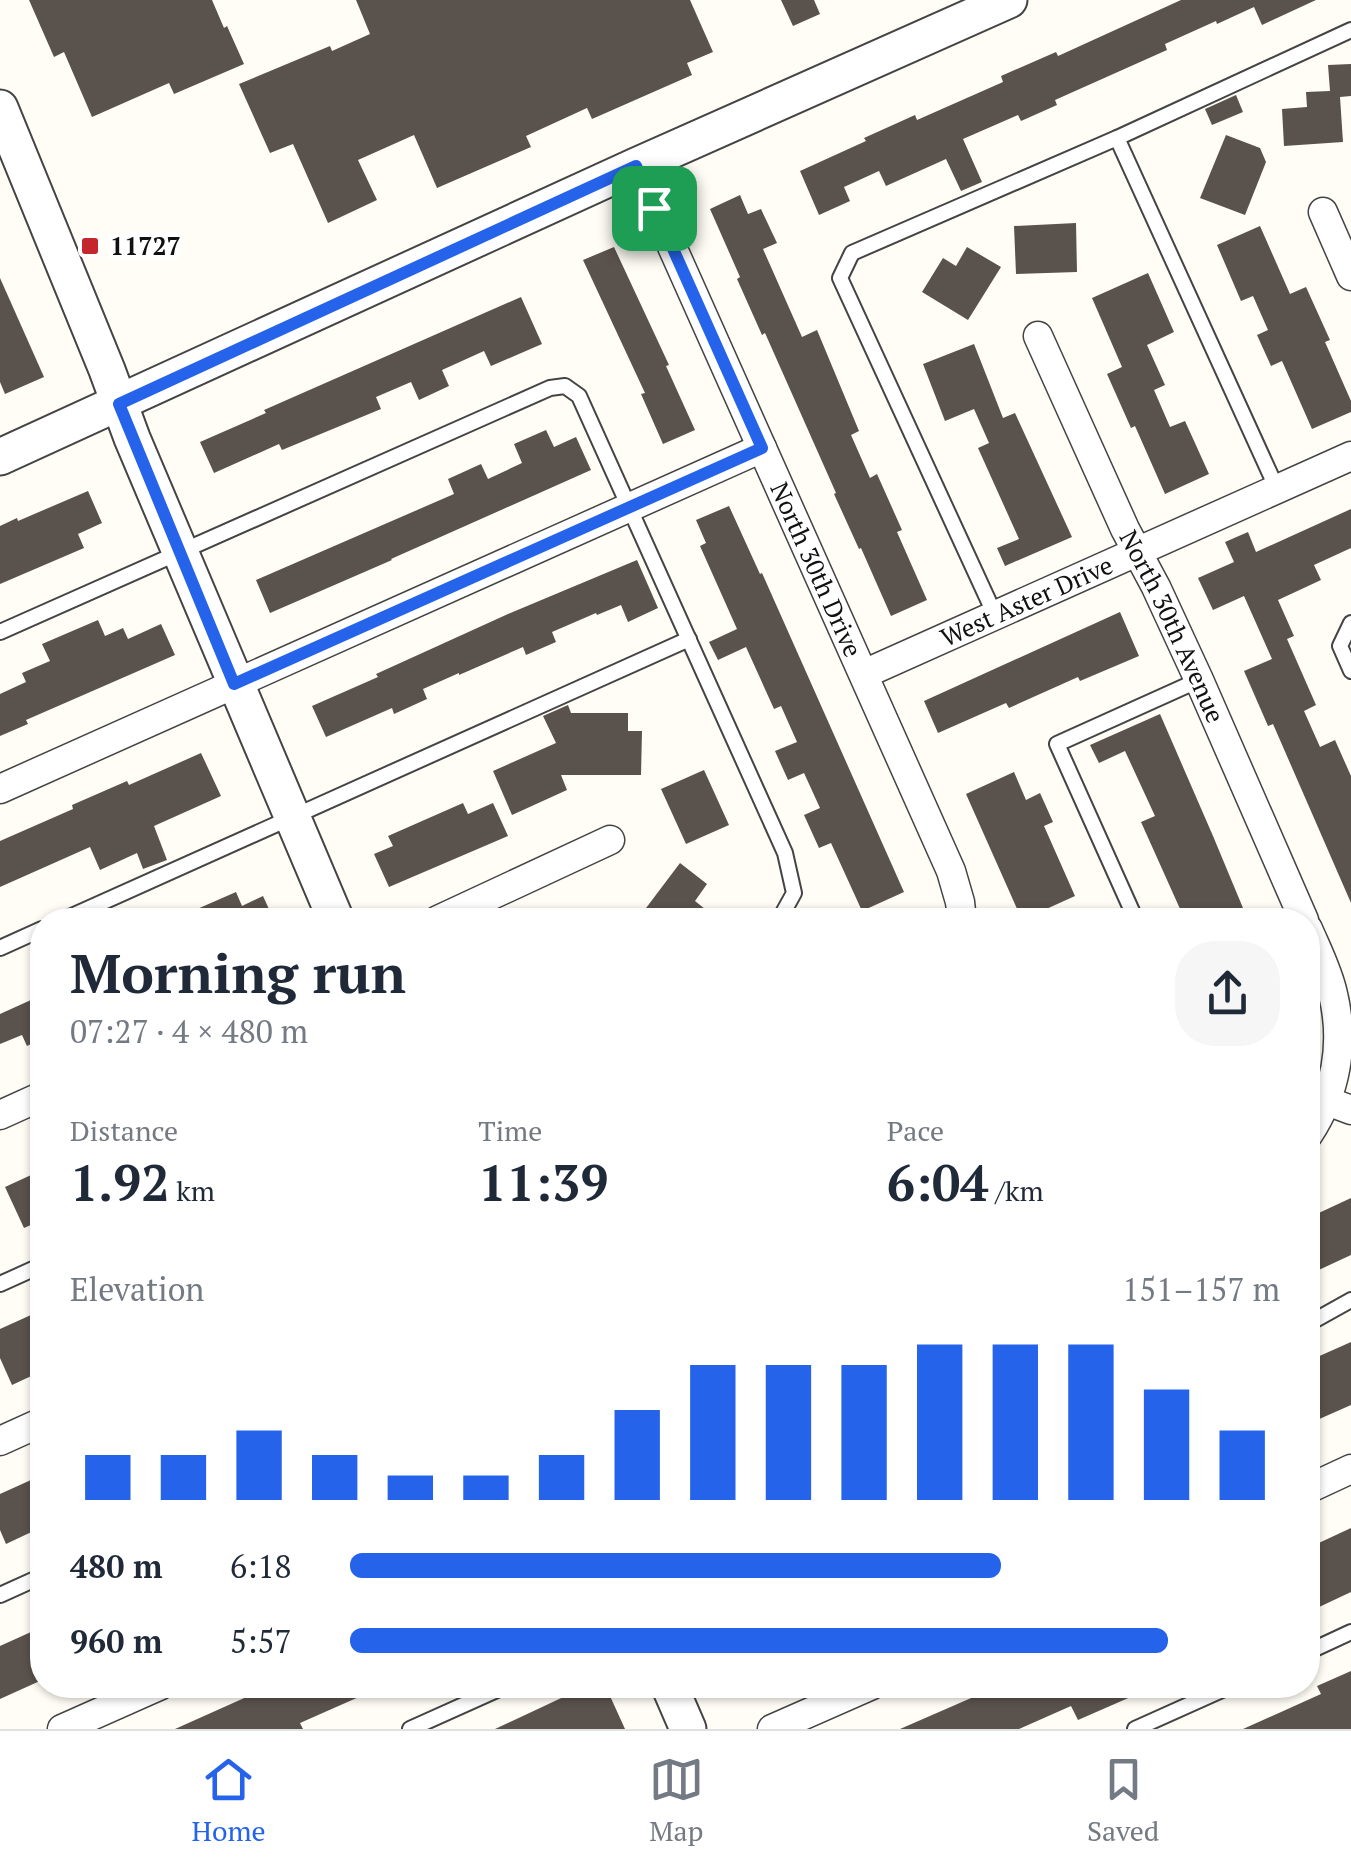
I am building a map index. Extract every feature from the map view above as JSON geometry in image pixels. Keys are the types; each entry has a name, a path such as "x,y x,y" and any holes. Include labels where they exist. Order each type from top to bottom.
{"street":[{"path":"0,458 636,166 1010,0"},
{"path":"0,108 234,684 331,908"},
{"name":"North 30th Drive","path":"636,166 951,871 961,908"},
{"path":"1322,212 1351,276"},
{"name":"North 30th Avenue","path":"1038,336 1199,680 1299,908"},
{"path":"0,789 762,448"},
{"name":"West Aster Drive","path":"864,674 1351,456"},
{"path":"464,908 610,840"},
{"path":"1320,957 1334,997 1338,1052 1334,1079 1339,1106 1320,1124"},
{"path":"0,1115 30,1101"},
{"path":"0,1441 30,1427"},
{"path":"1320,1483 1351,1469"},
{"path":"62,1729 131,1698"},
{"path":"675,1698 688,1729"},
{"path":"772,1729 842,1698"}],"lane":[{"path":"995,616 840,278 852,254 1351,30"},
{"path":"1117,138 1277,489"},
{"path":"0,632 550,388 565,386 580,396 784,854 794,893 786,908"},
{"path":"1351,623 1340,646 1351,671"},
{"path":"91,908 689,638"},
{"path":"1131,908 1057,744 1199,680"},
{"path":"0,948 30,934"},
{"path":"0,1284 30,1270"},
{"path":"1320,1317 1351,1300"},
{"path":"0,1594 30,1581"},
{"path":"1320,1646 1351,1632"},
{"path":"410,1729 479,1698"},
{"path":"1135,1729 1204,1698"}],"building":[{"path":"29,0 212,0 244,64 174,94 169,83 92,117 64,52 54,57"},
{"path":"356,0 690,0 713,52 687,63 692,75 592,119 587,108 526,136 531,147 437,188 414,135 358,160 377,200 328,223 293,144 270,153 239,84 330,46 332,51 370,34"},
{"path":"781,0 814,0 820,14 793,26"},
{"path":"1181,0 1316,0 1262,25 1254,7 1217,24 1216,21 1165,44 1167,50 1055,100 1057,105 1021,121 1018,115 963,139 982,182 961,191 946,159 886,186 879,171 844,187 850,201 819,215 800,171 915,115 917,120 1003,82 1001,76 1056,52 1058,56"},
{"path":"1351,64 1351,96 1340,97 1343,142 1284,146 1282,109 1307,107 1306,92 1330,91 1328,65"},
{"path":"1236,95 1243,112 1212,125 1205,109"},
{"path":"1226,135 1260,148 1266,162 1245,215 1200,198"},
{"path":"740,195 748,214 761,209 777,243 763,249 802,337 817,330 859,431 851,435 870,478 877,474 902,530 897,532 927,600 891,616 765,333 762,335 737,279 740,277 710,209"},
{"path":"1076,223 1077,272 1016,274 1014,226"},
{"path":"1260,226 1290,294 1306,287 1351,401 1351,412 1312,429 1282,361 1271,366 1257,335 1268,330 1253,296 1241,301 1217,245"},
{"path":"614,247 695,430 663,444 641,394 645,393 583,260"},
{"path":"967,247 1001,267 968,320 922,292 943,258 956,266"},
{"path":"1148,273 1174,332 1147,345 1165,385 1154,390 1170,427 1185,421 1209,474 1165,494 1107,374 1122,367 1092,298"},
{"path":"0,278 44,377 5,394 0,382"},
{"path":"521,297 542,344 491,366 484,351 442,370 449,386 419,400 411,382 376,397 381,409 282,450 279,444 214,473 200,442"},
{"path":"974,344 1003,418 1015,413 1072,537 1005,566 997,548 1019,539 978,448 989,443 974,409 945,421 923,364"},
{"path":"546,430 554,447 576,437 591,470 270,613 256,580 454,494 448,479 481,464 488,479 522,463 514,444"},
{"path":"88,491 102,523 78,534 84,548 0,584 0,526"},
{"path":"729,506 904,892 861,908 831,843 819,848 804,815 820,808 804,773 788,780 775,751 797,742 781,706 774,709 746,647 718,660 709,642 737,629 700,546 706,543 696,520"},
{"path":"1351,509 1351,548 1314,565 1321,580 1278,600 1294,636 1287,639 1316,705 1304,711 1320,747 1335,740 1351,776 1351,903 1273,724 1268,726 1244,671 1272,659 1244,596 1213,610 1198,578 1234,562 1225,542 1248,532 1256,552"},
{"path":"637,560 658,608 628,622 621,605 596,613 552,632 556,642 526,655 523,647 459,673 423,689 427,699 394,714 392,708 326,737 312,706 508,614"},
{"path":"1120,612 1139,656 1080,681 1078,677 1009,708 1006,703 938,733 924,701"},
{"path":"98,620 105,636 123,628 128,639 161,624 175,655 26,720 28,724 0,736 0,694 26,682 22,673 50,661 42,644"},
{"path":"568,705 571,713 628,713 628,731 642,731 641,775 561,775 567,790 512,815 493,771 556,743 543,716"},
{"path":"1160,714 1243,908 1180,908 1141,822 1155,816 1125,751 1099,763 1090,745"},
{"path":"201,753 221,796 154,826 167,860 143,869 137,853 100,870 90,847 0,887 0,841 73,809 72,805"},
{"path":"704,770 729,825 686,844 661,789"},
{"path":"1014,772 1026,800 1040,793 1053,822 1044,826 1075,896 1048,908 1017,908 966,794"},
{"path":"463,803 468,814 493,803 508,836 389,887 374,854 393,846 388,836"},
{"path":"680,863 707,884 695,901 704,908 646,908"},
{"path":"236,892 242,906 263,896 268,908 199,908"},
{"path":"30,1000 30,1045 27,1046 22,1035 0,1044 0,1014"},
{"path":"30,1176 30,1225 24,1228 5,1187"},
{"path":"1351,1198 1351,1255 1320,1269 1320,1212"},
{"path":"30,1315 30,1377 12,1385 0,1358 0,1329"},
{"path":"1351,1342 1351,1405 1320,1419 1320,1356"},
{"path":"30,1480 30,1533 6,1544 0,1530 0,1494"},
{"path":"1351,1528 1351,1592 1320,1607 1320,1542"},
{"path":"30,1632 30,1685 0,1699 0,1646"},
{"path":"1351,1671 1351,1729 1243,1729 1320,1698 1320,1685"},
{"path":"244,1698 357,1698 300,1723 303,1729 175,1729"},
{"path":"561,1698 611,1698 625,1729 495,1729"},
{"path":"971,1698 1128,1698 1078,1720 1071,1706 1019,1729 900,1729"}],"place":[{"name":"11727","path":"90,246"}],"route":[{"path":"636,166 654,208 762,448 234,684 119,404 636,166"}]}
